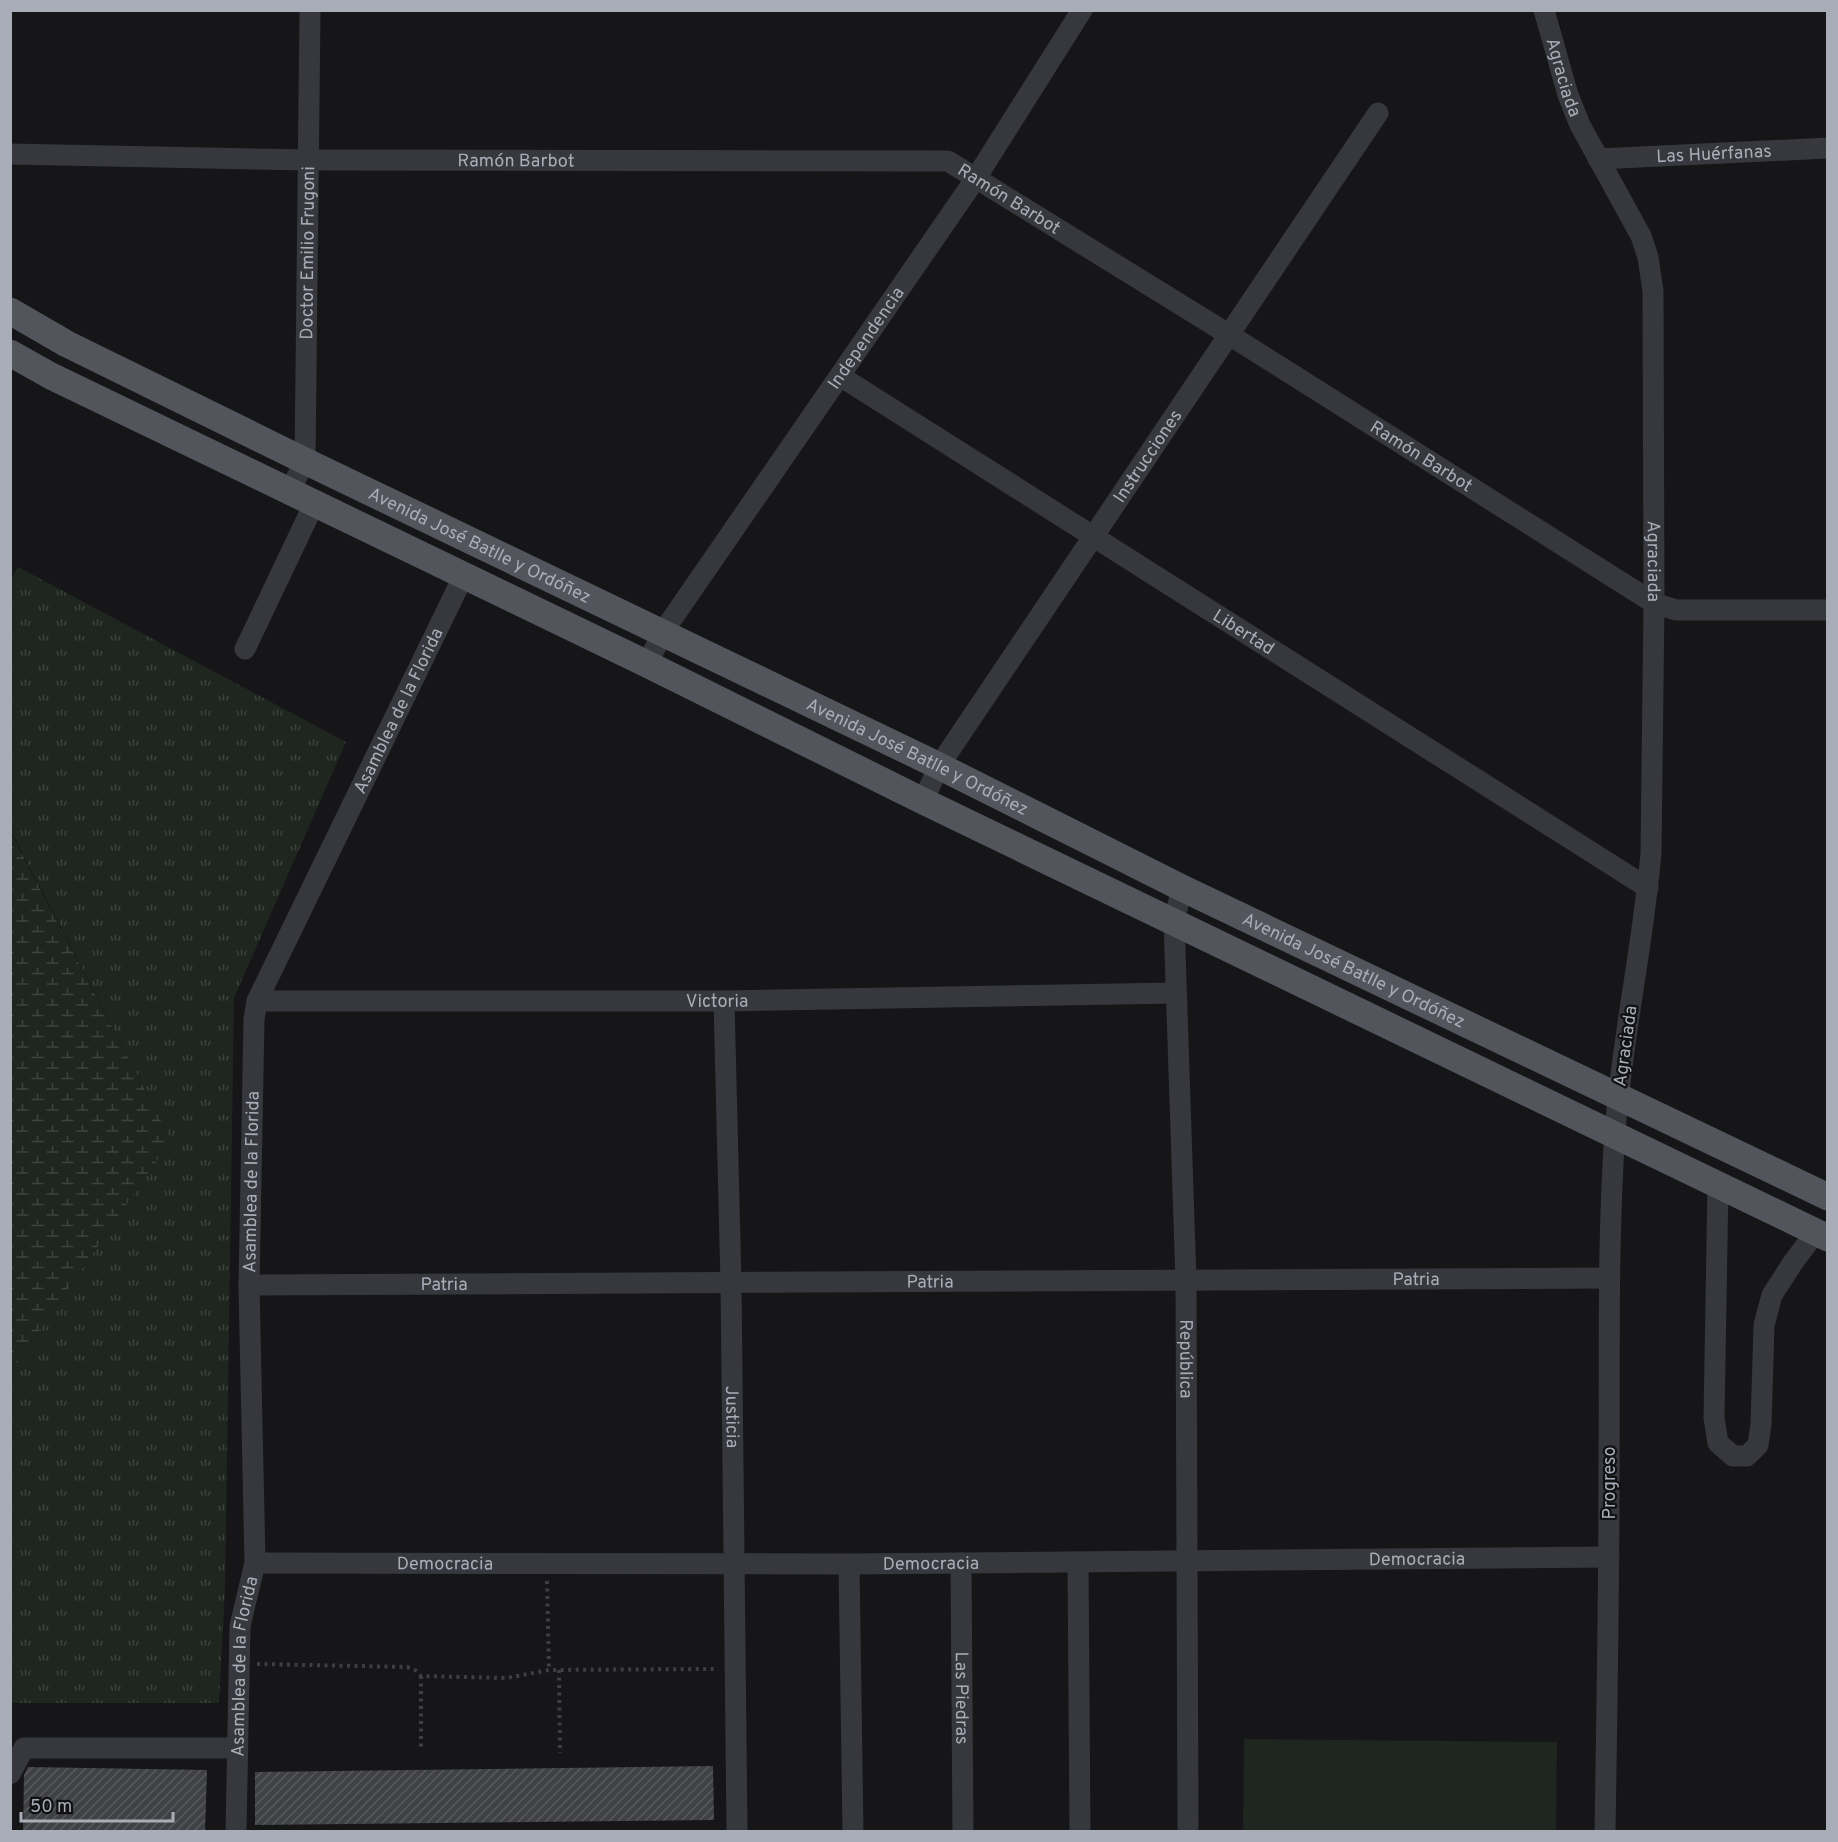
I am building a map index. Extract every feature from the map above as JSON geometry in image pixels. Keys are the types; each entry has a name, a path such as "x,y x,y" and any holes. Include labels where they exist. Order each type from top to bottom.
{"main road":[{"name":"Avenida José Batlle y Ordóñez","path":"10,311 67,344 305,461 939,766 1182,888 1827,1197"},
{"name":"Avenida José Batlle y Ordóñez","path":"10,353 51,376 647,664 923,801 1822,1235"}],"street":[{"name":"Doctor Emilio Frugoni","path":"289,492 305,461 310,10"},
{"name":"Independencia","path":"647,664 663,632 976,178 1082,10"},
{"name":"Agraciada","path":"1544,10 1568,95 1580,125 1641,236 1648,257 1653,291 1654,603 1651,853 1618,1096 1615,1134"},
{"name":"Instrucciones","path":"923,801 939,766 1378,112"},
{"name":"Las Huérfanas","path":"1598,159 1827,148"},
{"name":"Ramón Barbot","path":"10,154 309,160 948,161 1228,334 1654,603 1676,610 1827,610"},
{"name":"Libertad","path":"840,376 1648,888"},
{"path":"245,649 314,504"},
{"name":"Asamblea de la Florida","path":"236,1832 240,1626 255,1563 249,1285 254,1018 257,1001 463,577"},
{"name":"República","path":"1182,888 1174,921 1186,1281 1188,1832"},
{"name":"Victoria","path":"257,1001 724,1001 1176,993"},
{"name":"Justicia","path":"724,1001 731,1283 737,1832"},
{"name":"Progreso","path":"1605,1832 1610,1278 1615,1134"},
{"path":"1718,1184 1714,1418 1718,1443 1733,1456 1747,1456 1758,1445 1761,1424 1764,1325 1772,1295 1794,1261 1822,1235"},
{"name":"Patria","path":"249,1285 1610,1278"},
{"name":"Democracia","path":"255,1563 734,1565 1609,1557"},
{"path":"1078,1562 1080,1832"},
{"name":"Las Piedras","path":"961,1563 963,1832"},
{"path":"849,1564 853,1832"},
{"path":"10,1774 24,1748 237,1748"}],"path":[{"path":"546,1564 549,1670"},
{"path":"240,1664 415,1670 420,1676 421,1748"},
{"path":"420,1676 507,1678 549,1670 735,1669"},
{"path":"559,1670 560,1753"}],"green space":[{"path":"18,567 346,742 234,998 225,1589 219,1703 11,1703 11,1372 171,1140 11,831 10,581"},
{"path":"10,831 171,1140 11,1372 10,1372"},
{"path":"1244,1739 1557,1742 1556,1831 1243,1831"}],"building":[{"path":"713,1766 714,1820 255,1825 255,1772"},
{"path":"28,1767 207,1770 205,1832 23,1832 24,1775"}]}
